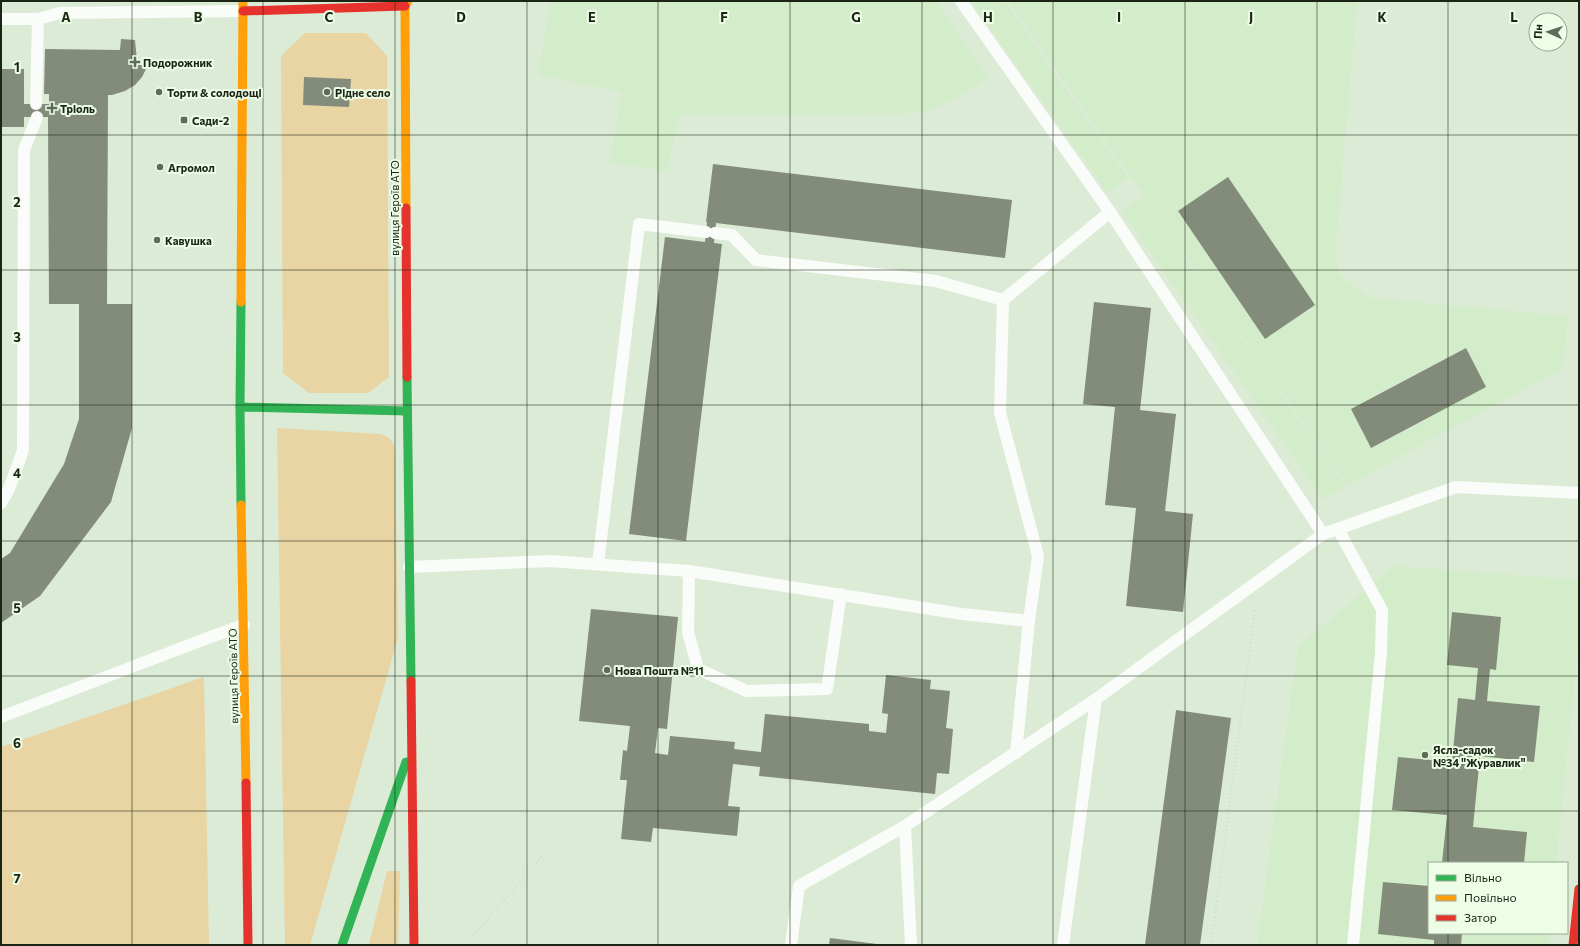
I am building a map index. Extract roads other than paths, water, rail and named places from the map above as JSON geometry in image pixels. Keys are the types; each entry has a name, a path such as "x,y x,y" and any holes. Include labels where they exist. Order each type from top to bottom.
{"street":[{"name":"вулиця Героїв АТО","path":"248,945 240,406 243,6 406,3 407,411 414,945"},
{"path":"240,406 407,411"},
{"path":"342,945 412,747"},
{"path":"1573,945 1579,888"}],"lane":[{"path":"961,1 1110,212 1323,534"},
{"path":"1,19 38,19 60,13 243,6"},
{"path":"36,104 38,19"},
{"path":"1,503 9,489 23,450 24,150 37,117"},
{"path":"1016,753 1028,621 1038,556 1000,413 1003,300 1110,212"},
{"path":"598,564 639,224 732,235 756,260 936,281 1003,300"},
{"path":"791,945 799,886 905,826 1016,753 1096,699 1323,534 1456,487 1579,493"},
{"path":"1338,529 1382,610 1381,653 1353,945"},
{"path":"409,567 550,561 689,570 962,614 1028,621"},
{"path":"689,570 688,632 698,669 747,691 827,689 841,594"},
{"path":"1,717 244,625"},
{"path":"1063,945 1096,699"},
{"path":"905,826 912,945"}],"place":[{"name":"Подорожник","path":"135,62"},
{"name":"Торти & солодощі","path":"159,92"},
{"name":"Рідне село","path":"327,92"},
{"name":"Тріоль","path":"52,108"},
{"name":"Сади-2","path":"184,120"},
{"name":"Агромол","path":"160,167"},
{"name":"Кавушка","path":"157,240"},
{"name":"Нова Пошта №11","path":"607,670"},
{"name":"Ясла-садок №34 \"Журавлик\"","path":"1425,755"}]}
